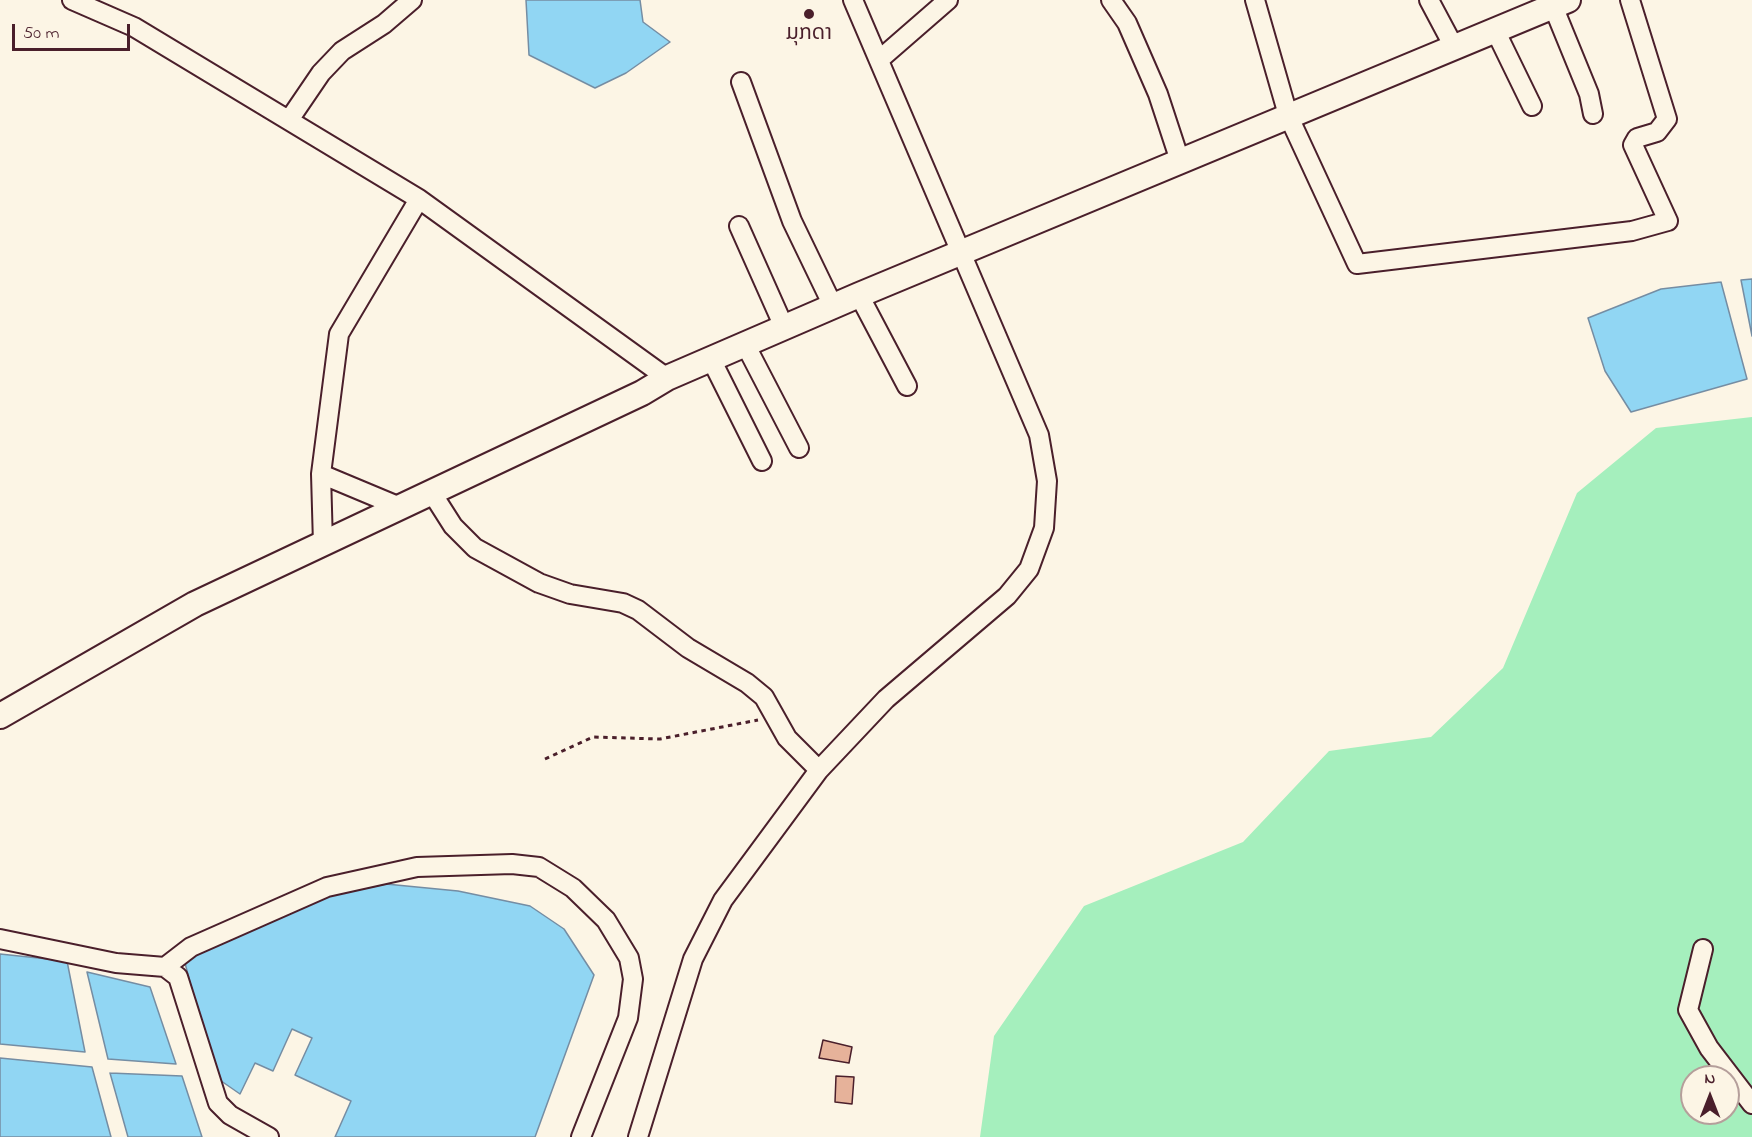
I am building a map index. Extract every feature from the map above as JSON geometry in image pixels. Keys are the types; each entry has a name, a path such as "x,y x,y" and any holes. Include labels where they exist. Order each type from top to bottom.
{"street":[{"path":"72,0 134,27 419,199 667,378"},
{"path":"289,120 321,73 342,51 384,24 412,0"},
{"path":"638,1137 693,959 723,900 819,770 886,699 1007,596 1029,569 1044,528 1047,481 1039,435 853,0"},
{"path":"879,60 948,0"},
{"path":"1111,0 1127,23 1158,94 1180,161"},
{"path":"1255,0 1288,116 1357,264 1632,231 1668,221 1633,145 1637,138 1657,132 1667,119 1630,0"},
{"path":"1429,0 1454,47"},
{"path":"0,716 195,604 642,393 667,378 859,295 1561,3 1593,114"},
{"path":"1495,30 1532,106"},
{"path":"741,82 792,221 833,306"},
{"path":"323,544 321,474 339,334 419,199"},
{"path":"739,226 784,327"},
{"path":"859,295 907,386"},
{"path":"745,344 799,448"},
{"path":"711,359 762,461"},
{"path":"321,474 400,507"},
{"path":"432,493 453,526 475,548 539,584 570,594 623,603 638,610 688,648 747,684 764,697 788,738 819,770"},
{"path":"165,967 191,946 327,887 417,867 512,864 539,867 573,888 606,920 629,958 633,979 628,1018 581,1137"},
{"path":"0,939 116,963 165,967 178,977 218,1103 230,1115 269,1137"},
{"path":"1703,949 1688,1010 1709,1048 1752,1104"}],"path":[{"path":"544,759 593,737 660,739 760,720 766,726"}],"green space":[{"path":"1752,417 1752,1137 980,1137 994,1036 1084,906 1243,842 1329,751 1431,737 1503,668 1577,493 1656,428"}],"water":[{"path":"526,0 640,0 643,22 670,42 626,73 595,88 529,55"},
{"path":"1752,279 1752,336 1741,280"},
{"path":"1721,282 1747,379 1631,412 1605,371 1588,318 1661,289"},
{"path":"386,884 458,891 530,906 564,929 594,975 535,1137 335,1137 351,1101 295,1075 312,1038 292,1029 273,1071 255,1063 240,1094 214,1076 184,959 306,901"},
{"path":"0,954 67,961 85,1052 0,1044"},
{"path":"87,972 150,987 176,1064 108,1059"},
{"path":"0,1058 92,1067 111,1137 0,1137"},
{"path":"110,1073 182,1076 202,1137 128,1137"}],"building":[{"path":"823,1040 852,1047 849,1063 819,1058"},
{"path":"836,1076 854,1077 852,1104 835,1102"}],"place":[{"name":"ມຸກດາ","path":"809,14"}]}
